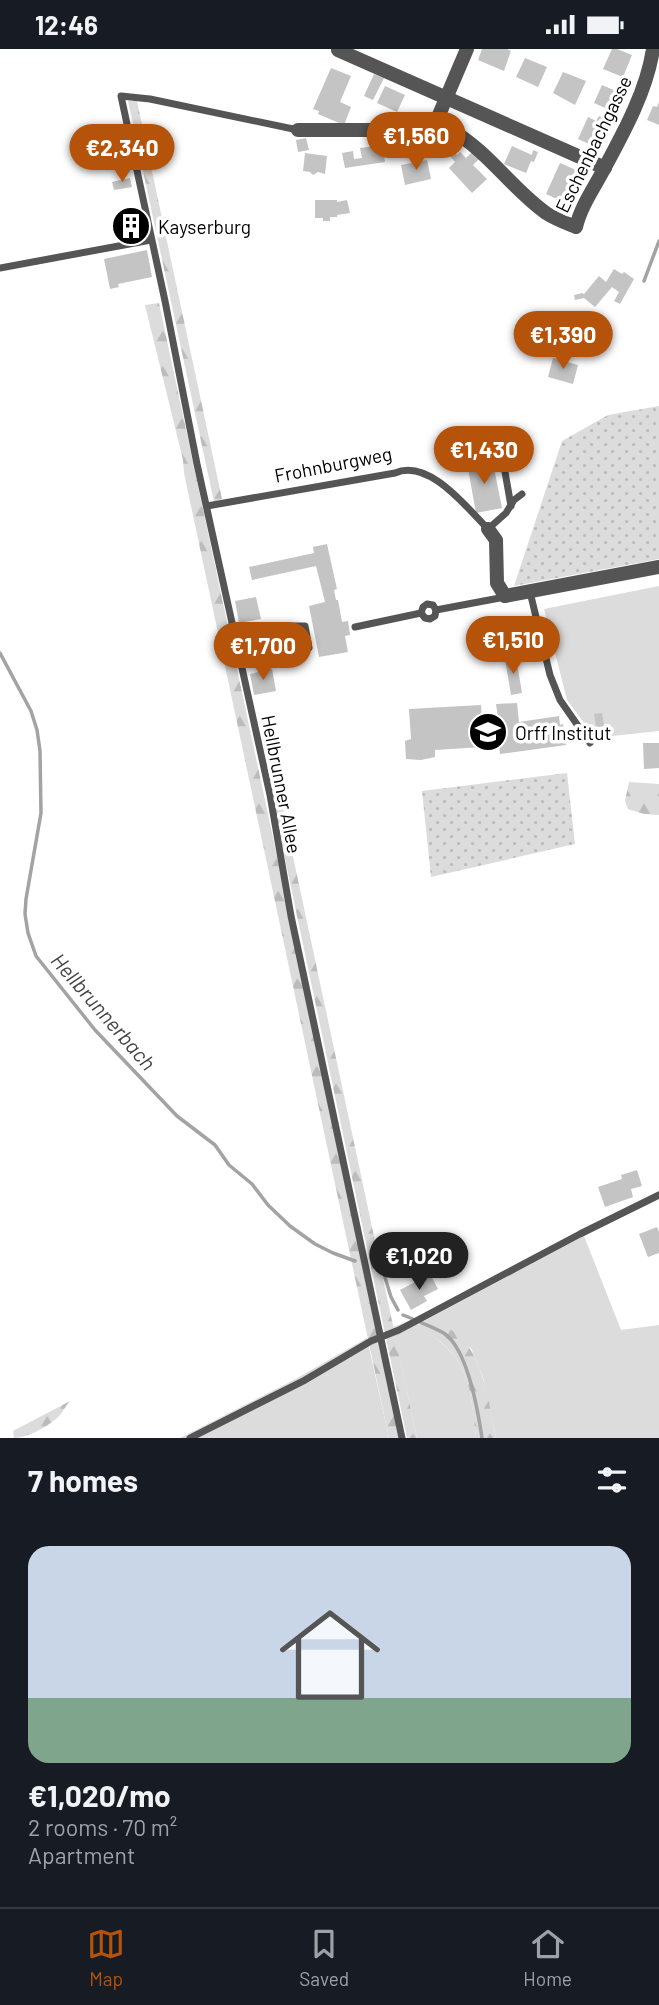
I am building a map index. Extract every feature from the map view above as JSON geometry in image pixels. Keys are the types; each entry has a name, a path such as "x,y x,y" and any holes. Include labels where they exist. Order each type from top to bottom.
{"street":[{"path":"433,129 467,49"},
{"name":"Eschenbachgasse","path":"299,131 451,130 468,140 549,215 576,227 580,213 605,168 640,92 650,68 653,49"},
{"path":"338,50 605,168"},
{"path":"488,529 496,540 497,583 505,596 659,567"}],"lane":[{"name":"Eschenbachgasse","path":"121,96 158,101 299,131"},
{"name":"Hellbrunner Allee","path":"121,96 270,795 291,916 402,1438"},
{"path":"0,268 151,240"},
{"name":"Frohnburgweg","path":"207,506 395,473 404,469 425,473 439,481 488,529"},
{"path":"505,472 511,507"},
{"path":"488,529 522,494"},
{"path":"530,592 550,675 560,700 590,743"},
{"path":"355,627 421,613 427,604 433,605 436,610 505,596"},
{"path":"284,626 305,626 309,647 289,657 268,656 257,645 263,634 284,626"},
{"path":"237,649 257,645"},
{"path":"190,1438 305,1380 361,1346 399,1330 659,1195"}],"green space":[{"path":"128,101 137,101 222,499 214,502"},
{"path":"159,303 401,1438 389,1438 183,460 145,305"},
{"path":"659,406 659,559 514,586 562,441 608,415"},
{"path":"659,586 659,731 603,737 591,732 567,700 544,609"},
{"path":"567,773 575,844 431,877 422,791"},
{"path":"629,782 659,784 659,815 628,809 625,801"},
{"path":"281,800 417,1438 407,1438 273,802"},
{"path":"584,1236 621,1330 659,1325 659,1438 496,1438 483,1377 471,1348 422,1322"},
{"path":"413,1319 457,1360 470,1392 476,1438 417,1438 393,1327"},
{"path":"419,1323 442,1325 457,1334 469,1347 484,1382 496,1438 476,1438 470,1393 463,1371 448,1348 420,1327"},
{"path":"367,1338 389,1438 180,1438 290,1382"},
{"path":"70,1401 60,1415 45,1427 26,1436 14,1438 13,1431"}],"building":[{"path":"482,49 511,51 504,71 478,60"},
{"path":"612,49 632,55 623,77 603,69"},
{"path":"525,58 547,67 538,87 516,77"},
{"path":"331,68 351,76 340,102 351,107 344,125 318,114 319,111 313,109"},
{"path":"563,72 586,81 575,105 553,93"},
{"path":"374,74 384,78 373,100 364,96"},
{"path":"602,85 618,92 610,110 594,103"},
{"path":"385,86 405,95 397,112 377,103"},
{"path":"659,102 659,125 647,120 653,106 657,107"},
{"path":"599,116 612,122 600,149 578,139 588,117 596,121"},
{"path":"306,138 309,150 298,152 296,140"},
{"path":"382,145 385,162 345,168 342,153 353,151 354,159 362,158 360,148"},
{"path":"512,146 532,155 533,150 538,152 526,173 504,164"},
{"path":"455,152 457,155 460,152 466,158 472,152 479,159 473,165 487,179 472,193 449,168 455,162 450,156"},
{"path":"305,153 327,156 325,174 318,172 313,175 303,171"},
{"path":"427,160 431,179 405,185 401,165"},
{"path":"560,163 583,173 568,204 546,194"},
{"path":"130,178 132,187 114,190 112,182"},
{"path":"315,200 347,200 350,213 323,221 323,218 315,218"},
{"name":"Kayserburg","path":"141,214 144,233 122,237 119,218"},
{"path":"147,250 152,277 118,284 119,287 110,289 104,259"},
{"path":"614,269 634,279 620,304 614,301 619,292 612,287 595,307 584,298 575,300 574,295 584,294 599,276 606,282"},
{"path":"553,358 578,365 573,384 548,377"},
{"path":"492,458 502,508 476,513 467,463"},
{"path":"327,544 337,589 334,590 336,600 342,622 348,621 350,635 345,636 348,652 319,657 309,606 325,602 316,566 252,580 249,567 314,553 313,547"},
{"path":"256,597 261,619 239,623 235,601"},
{"path":"516,657 522,693 511,695 505,659"},
{"path":"272,669 276,691 254,695 250,674"},
{"name":"Orff Institut","path":"517,703 519,722 559,716 566,745 500,754 499,746 435,750 435,757 406,759 405,741 411,739 409,709 481,705 482,725 499,725 496,704"},
{"path":"602,713 605,731 597,732 594,714"},
{"path":"643,743 659,743 659,768 644,769"},
{"path":"637,1170 642,1186 631,1189 633,1197 605,1207 598,1187 622,1179 621,1175"},
{"path":"657,1227 659,1253 648,1257 639,1234"},
{"path":"430,1274 438,1289 424,1296 427,1301 411,1310 400,1290"}],"waterway":[{"path":"644,281 659,241"},
{"name":"Hellbrunnerbach","path":"0,653 31,711 40,751 41,813 25,914 36,956 95,1030 177,1116 215,1145 229,1165 252,1184 268,1205 290,1226 315,1244 355,1261"},
{"name":"Hellbrunnerbach","path":"374,1266 383,1271 398,1310"},
{"name":"Hellbrunnerbach","path":"403,1315 413,1319"},
{"name":"Hellbrunnerbach","path":"420,1322 445,1334 460,1354 471,1382 482,1438"}],"place":[{"name":"Kayserburg","path":"131,226"},
{"name":"Orff Institut","path":"488,732"}]}
